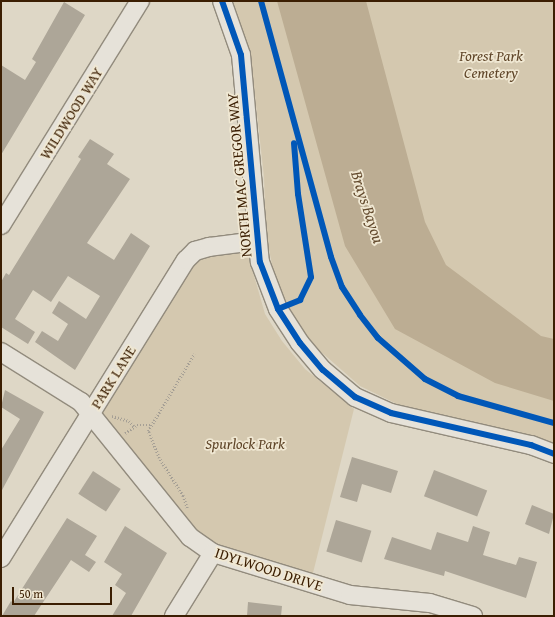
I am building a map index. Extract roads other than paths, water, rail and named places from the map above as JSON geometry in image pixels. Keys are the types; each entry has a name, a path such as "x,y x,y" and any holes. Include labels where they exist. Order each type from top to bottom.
{"street":[{"name":"WILDWOOD WAY","path":"1,225 140,1"},
{"name":"NORTH MAC GREGOR WAY","path":"222,1 241,55 256,241 268,287 278,309 323,370 355,397 391,413 524,443 554,454"},
{"name":"PARK LANE","path":"1,558 186,260 195,252 209,247 256,241"},
{"name":"IDYLWOOD DRIVE","path":"1,352 81,402 190,537 213,553 350,595 473,616"},
{"path":"174,616 213,553"}],"water":[{"name":"Brays Bayou","path":"277,1 366,1 425,222 446,265 541,336 554,339 554,401 495,383 395,329 345,246"}],"park label":[{"name":"Forest Park Cemetery","path":"491,64"},
{"name":"Spurlock Park","path":"245,444"}]}
